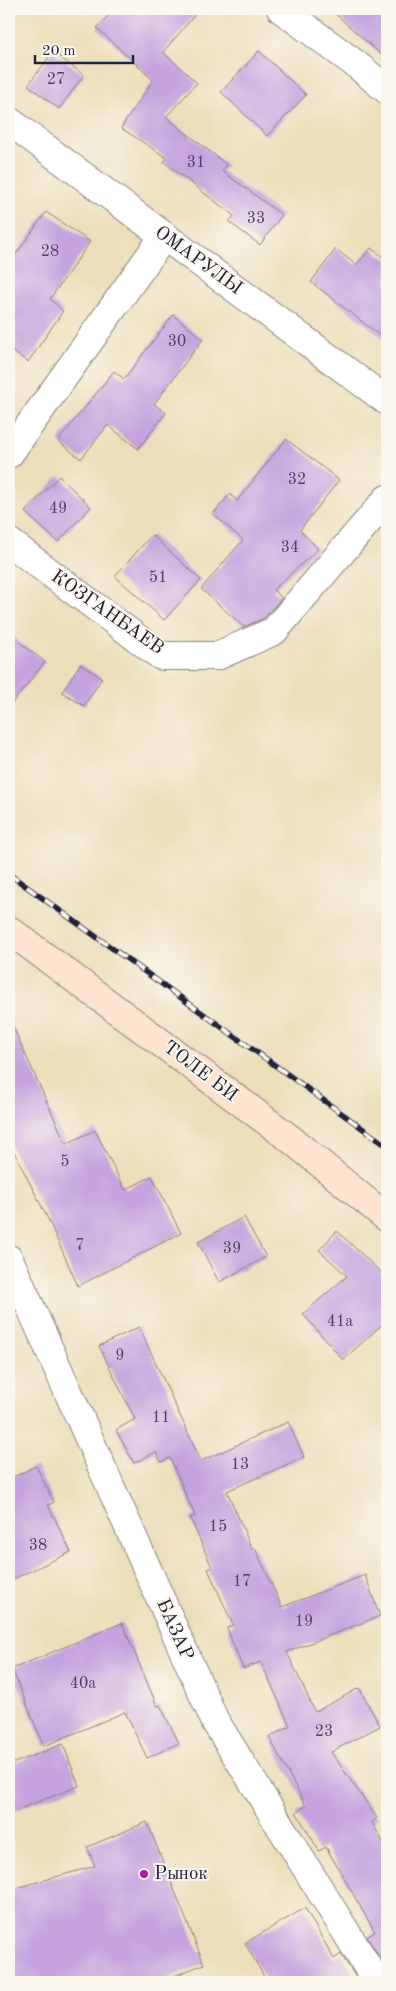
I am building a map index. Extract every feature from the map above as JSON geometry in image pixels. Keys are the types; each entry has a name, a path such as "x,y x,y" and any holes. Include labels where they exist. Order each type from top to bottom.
{"main road":[{"name":"ТОЛЕ БИ","path":"9,930 288,1137 387,1218"}],"street":[{"path":"281,9 357,65 387,90"},
{"name":"ОМАРУЛЫ","path":"9,121 387,401"},
{"path":"9,454 164,236"},
{"name":"КОЗГАНБАЕВ","path":"9,542 161,656 217,656 274,630 387,499"},
{"name":"БАЗАР","path":"9,1259 215,1721 377,1982"}],"building":[{"path":"114,9 200,9 163,52 197,83 166,117 227,165 222,171 282,215 260,245 229,222 234,216 164,162 167,158 121,128 153,80 97,28"},
{"path":"330,9 387,9 387,60"},
{"path":"259,51 306,95 267,136 221,92"},
{"path":"53,52 84,75 59,109 28,85"},
{"path":"46,212 90,242 50,299 63,311 28,362 9,349 9,264"},
{"path":"371,248 387,260 387,341 311,282 336,249 356,265"},
{"path":"173,315 203,339 154,404 166,413 138,449 108,425 81,459 58,441 114,371 124,379"},
{"path":"286,439 339,480 300,530 318,549 273,590 282,598 264,618 244,627 201,589 243,540 213,514 230,494 237,501"},
{"path":"59,476 91,507 58,542 25,512"},
{"path":"152,535 201,580 164,620 115,576"},
{"path":"9,634 45,662 9,707"},
{"path":"80,664 102,678 84,706 62,692"},
{"path":"9,1018 66,1144 95,1130 125,1190 152,1176 181,1233 78,1286 48,1219 9,1142"},
{"path":"244,1217 266,1257 219,1282 198,1242"},
{"path":"337,1231 387,1278 387,1320 343,1360 303,1314 347,1276 319,1250"},
{"path":"139,1327 201,1461 288,1422 304,1457 227,1491 252,1549 255,1548 282,1607 365,1575 380,1616 287,1652 315,1712 359,1688 380,1726 331,1752 377,1818 372,1822 387,1849 387,1969 367,1937 375,1932 326,1847 319,1851 296,1812 306,1806 269,1737 290,1726 261,1662 243,1669 227,1628 233,1625 208,1569 212,1567 190,1518 195,1516 170,1458 161,1462 156,1452 134,1463 116,1430 135,1419 99,1346"},
{"path":"36,1466 54,1502 48,1505 71,1552 9,1581 9,1479"},
{"path":"122,1623 157,1706 160,1705 179,1743 147,1758 125,1712 44,1746 12,1669"},
{"path":"63,1744 79,1786 9,1813 9,1765"},
{"path":"147,1822 204,1964 159,1982 9,1982 9,1890 95,1866 87,1847"},
{"path":"305,1908 334,1959 341,1954 359,1982 267,1982 245,1943"}],"railway":[{"path":"9,874 387,1146"}],"place":[{"name":"Рынок","path":"144,1874"}]}
